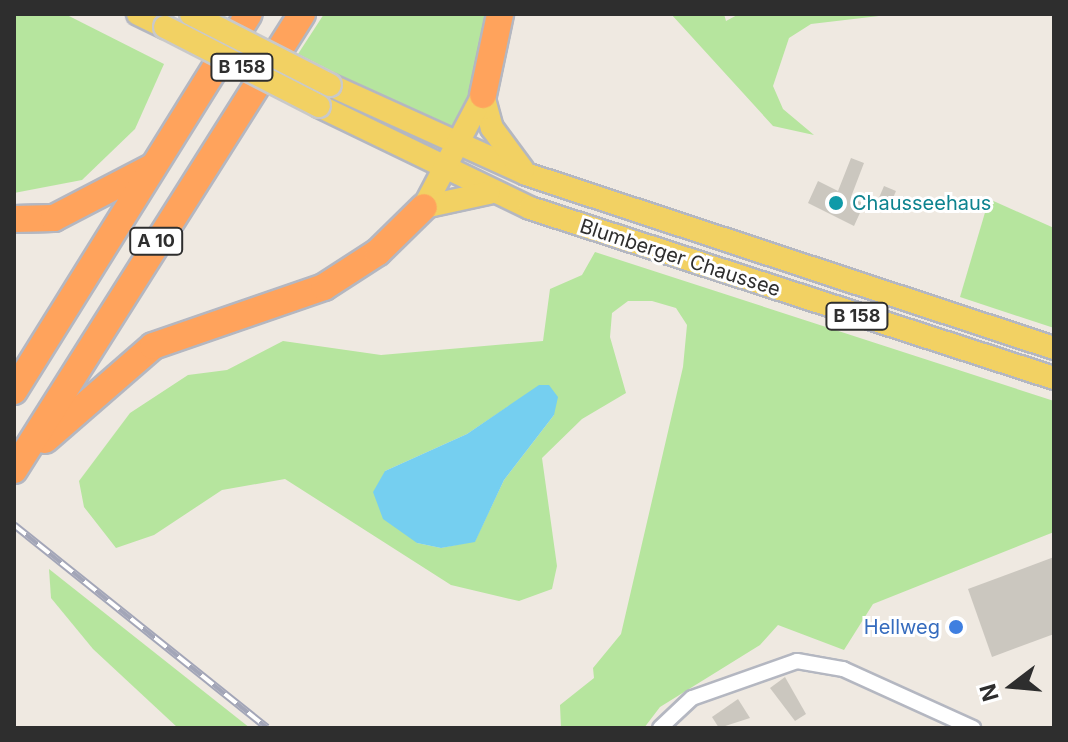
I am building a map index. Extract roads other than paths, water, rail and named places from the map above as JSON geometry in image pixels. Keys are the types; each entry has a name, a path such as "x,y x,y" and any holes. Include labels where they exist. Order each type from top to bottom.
{"highway":[{"name":"A 10","path":"14,391 249,14"},
{"name":"A 10","path":"14,470 302,14"},
{"path":"483,95 500,14"},
{"path":"14,219 54,218 155,165"},
{"path":"14,470 153,346 324,287 378,252 424,207"}],"main road":[{"name":"Blumberger Chaussee","path":"138,14 490,192 1054,378"},
{"name":"Blumberger Chaussee","path":"191,14 330,85 456,145 526,174 1054,348"},
{"path":"424,207 441,168 483,95"},
{"path":"483,95 492,128 526,174"},
{"path":"424,207 490,192"}],"street":[{"path":"660,728 692,698 797,661 843,669 973,728"}],"water":[{"path":"539,385 549,385 558,397 554,415 504,480 475,542 441,548 417,543 383,519 373,492 385,471 467,434"}],"railway":[{"path":"14,525 267,728"}],"place":[{"name":"Chausseehaus","path":"836,203"},
{"name":"Hellweg","path":"956,627"}]}
